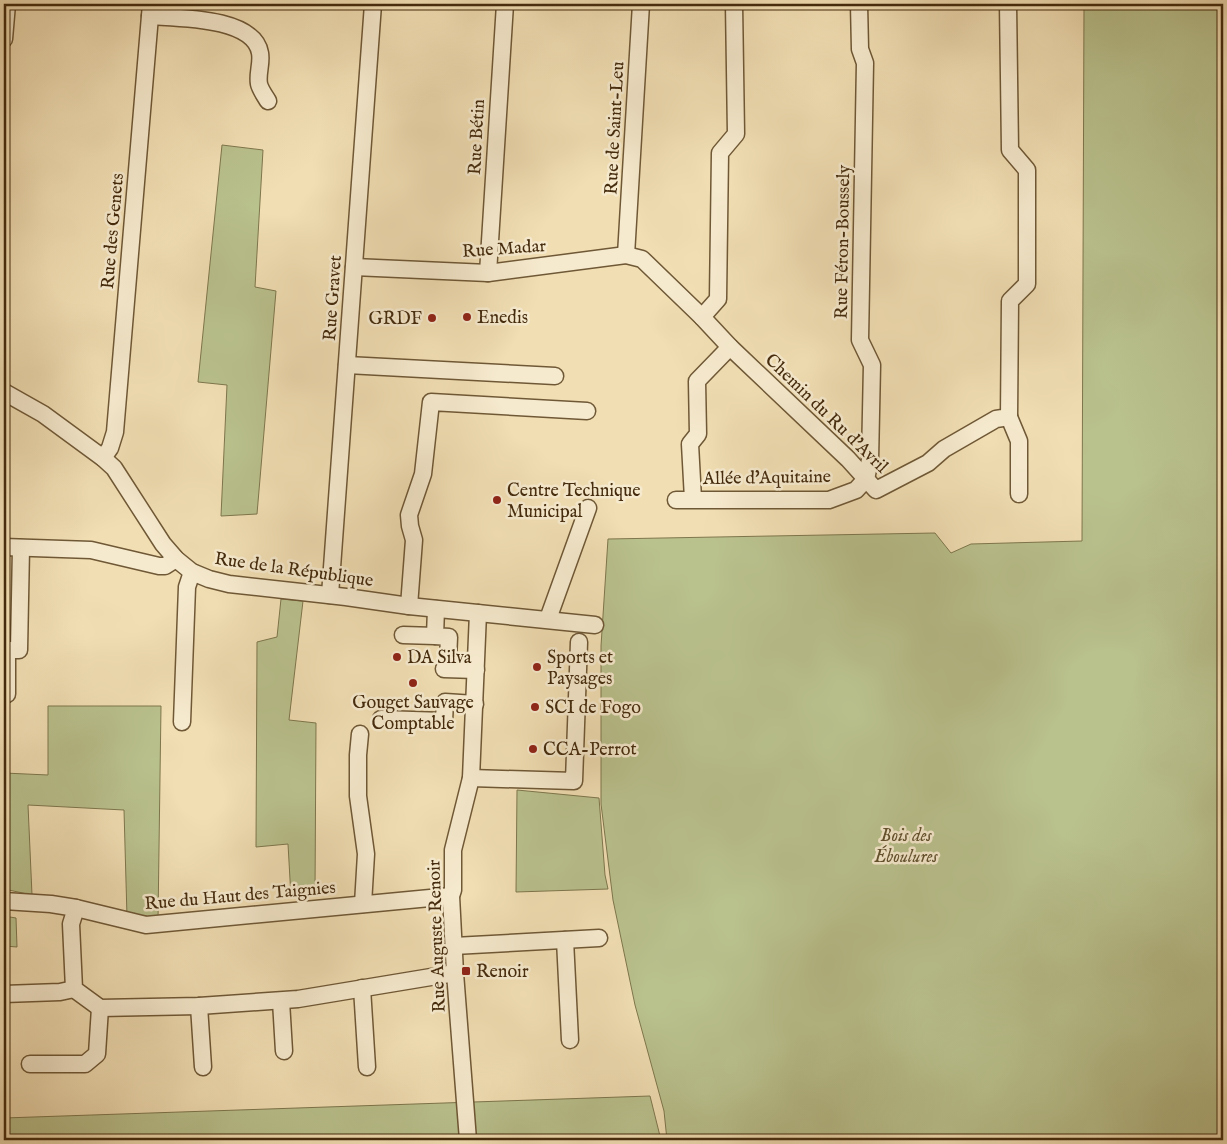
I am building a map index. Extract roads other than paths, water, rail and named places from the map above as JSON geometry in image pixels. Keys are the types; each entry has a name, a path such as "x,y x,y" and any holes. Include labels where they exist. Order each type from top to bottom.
{"street":[{"path":"4,39 7,4"},
{"name":"Rue Gravet","path":"330,595 373,4"},
{"name":"Rue Bétin","path":"488,273 504,4"},
{"name":"Rue de Saint-Leu","path":"626,255 641,4"},
{"path":"702,316 718,299 720,154 736,134 734,4"},
{"name":"Rue Féron-Boussely","path":"859,4 860,49 865,63 860,340 872,365 870,460 866,479"},
{"path":"1008,4 1010,150 1027,170 1027,284 1010,301 1009,417 1019,441 1019,494"},
{"path":"151,10 220,22 238,28 245,33 257,45 260,53 259,84 268,100"},
{"name":"Rue des Genets","path":"102,458 110,448 115,432 151,10"},
{"name":"Rue Madar","path":"354,267 488,273 626,255"},
{"name":"Chemin du Ru d'Avril","path":"626,255 642,259 702,316 730,347 848,459 876,490 928,463 944,449 996,420 1009,417"},
{"name":"Allée d'Aquitaine","path":"692,499 690,444 698,434 697,381 730,347"},
{"path":"347,365 555,376"},
{"name":"Rue de la République","path":"4,392 43,414 114,468 163,544 176,559 192,572 209,579 229,584 409,606 595,625"},
{"path":"409,606 414,540 409,515 424,474 431,402 587,411"},
{"name":"Allée d'Aquitaine","path":"676,500 829,500 856,490 866,479"},
{"path":"548,619 588,508"},
{"path":"4,547 91,550 159,566 166,566 176,559"},
{"path":"6,694 7,650 19,650 21,548"},
{"path":"182,722 187,587 192,572"},
{"path":"435,636 436,609"},
{"name":"Rue Auguste Renoir","path":"468,1140 451,896 453,890 453,850 472,778 478,614"},
{"path":"404,635 449,637 446,664 476,670"},
{"path":"472,778 574,781 579,642"},
{"path":"442,693 475,699"},
{"path":"381,719 444,721 445,702 475,699"},
{"path":"363,904 366,854 358,796 364,740"},
{"name":"Rue du Haut des Taignies","path":"4,901 51,904 76,908 146,925 451,896"},
{"path":"74,989 71,924 76,908"},
{"path":"454,946 599,938"},
{"path":"565,940 570,1040"},
{"path":"4,994 60,992 74,989 100,1008 199,1006 281,1001 455,973"},
{"path":"362,988 367,1067"},
{"path":"281,1001 284,1051"},
{"path":"199,1006 203,1067"},
{"path":"30,1064 85,1064 97,1054 100,1008"}],"place":[{"name":"Enedis","path":"467,317"},
{"name":"GRDF","path":"432,318"},
{"name":"Centre Technique Municipal","path":"497,500"},
{"name":"DA Silva","path":"397,657"},
{"name":"Sports et Paysages","path":"537,667"},
{"name":"Gouget Sauvage Comptable","path":"413,683"},
{"name":"SCI de Fogo","path":"535,707"},
{"name":"CCA-Perrot","path":"533,749"},
{"name":"Renoir","path":"466,971"}],"park label":[{"name":"Bois des Éboulures","path":"906,845"}]}
